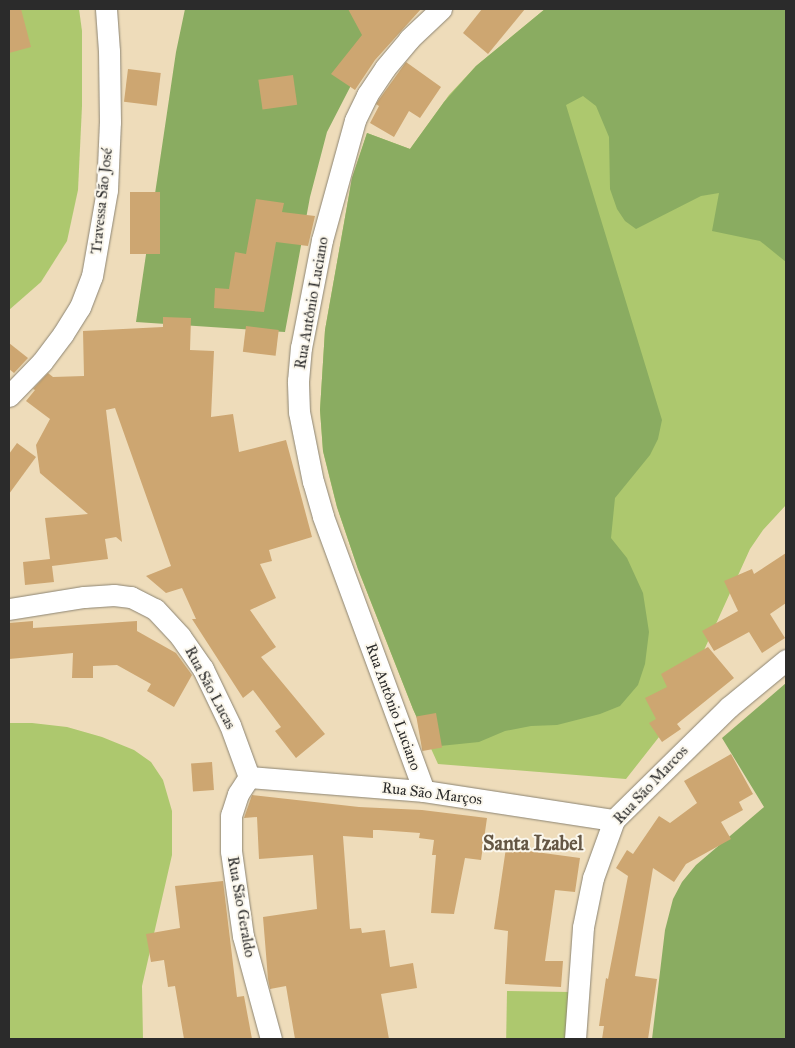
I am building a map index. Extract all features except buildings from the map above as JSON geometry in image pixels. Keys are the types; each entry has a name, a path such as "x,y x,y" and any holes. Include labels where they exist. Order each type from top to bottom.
{"street":[{"name":"Travessa São José","path":"9,396 42,362 63,334 80,307 92,276 107,190 110,122 109,51 106,9"},
{"name":"Rua Antônio Luciano","path":"424,791 323,516 302,429 299,412 298,381 301,348 322,240 355,120 367,95 385,68 409,39 441,9"},
{"name":"Rua São Lucas","path":"9,609 84,597 114,595 131,597 155,609 180,636 203,669 230,725 249,778"},
{"name":"Rua São Marcos","path":"575,1039 583,927 593,878 614,820 729,707 786,660"},
{"name":"Rua São Marços","path":"249,778 424,791 614,820"},
{"name":"Rua São Geraldo","path":"249,778 238,794 231,815 231,851 243,936 271,1039"}],"green space":[{"path":"9,9 79,9 82,31 82,106 78,190 67,241 41,282 9,310"},
{"path":"185,9 405,9 363,62 327,132 310,197 285,332 136,322 176,52"},
{"path":"545,9 786,9 786,505 763,530 750,549 700,659 659,737 626,779 438,764 413,709 358,569 337,507 323,451 320,410 325,330 352,178 367,133 410,149 449,95 476,66"},
{"path":"545,9 786,9 786,262 760,241 712,231 719,193 701,196 636,229 625,221 617,209 610,189 609,137 596,106 583,96 566,105 662,420 658,439 650,455 615,498 611,538 627,558 643,593 649,632 645,664 638,685 620,706 600,714 557,725 531,726 505,731 479,742 430,747 413,709 358,569 337,507 323,451 320,410 325,330 352,178 367,133 410,149 444,102 476,66"},
{"path":"786,683 786,1039 652,1039 665,930 673,899 682,882 696,865 764,807 722,738"},
{"path":"9,723 32,723 67,727 102,737 134,750 151,762 163,780 172,811 172,855 142,986 143,1039 9,1039"},
{"path":"507,991 570,992 569,1039 506,1039"}],"district":[{"name":"Santa Izabel","path":"533,843"}]}
